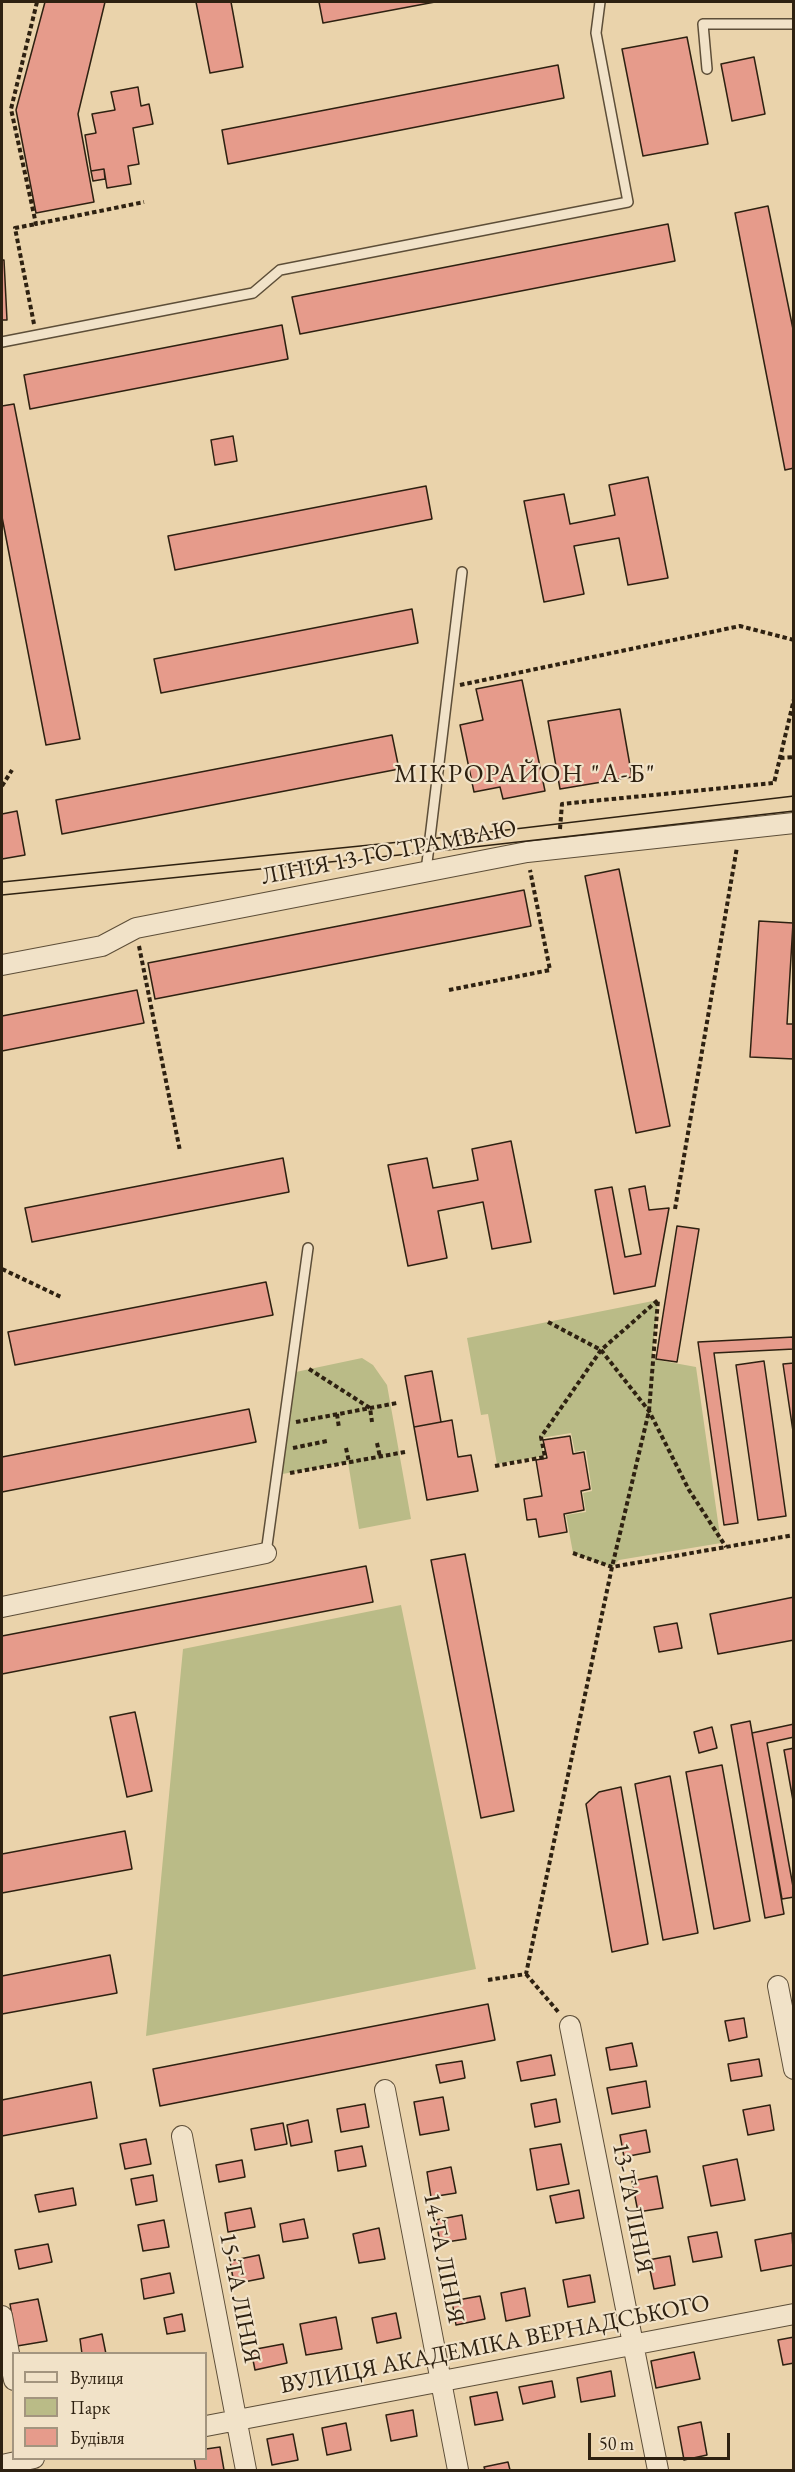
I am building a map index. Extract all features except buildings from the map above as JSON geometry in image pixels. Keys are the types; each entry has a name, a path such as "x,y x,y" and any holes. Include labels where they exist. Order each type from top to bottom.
{"street":[{"name":"ЛІНІЯ 13-ГО ТРАМВАЮ","path":"2,965 102,946 136,928 527,852 794,823"},
{"path":"2,1606 266,1553"},
{"path":"778,1986 794,2069"},
{"name":"13-ТА ЛІНІЯ","path":"570,2026 658,2470"},
{"name":"14-ТА ЛІНІЯ","path":"385,2090 458,2470"},
{"name":"15-ТА ЛІНІЯ","path":"182,2136 246,2470"},
{"name":"ВУЛИЦЯ АКАДЕМІКА ВЕРНАДСЬКОГО","path":"207,2426 794,2314"},
{"path":"2,2316 12,2369"},
{"path":"2,2465 30,2462"}],"lane":[{"path":"2,342 253,293 280,270 628,202 596,33 600,2"},
{"path":"707,69 703,24 794,24"},
{"path":"426,871 462,572"},
{"path":"266,1553 308,1248"}],"path":[{"path":"36,224 11,109 21,80 37,2"},
{"path":"36,335 15,228 144,202"},
{"path":"448,688 740,626 794,640"},
{"path":"558,848 562,804 774,783 794,699"},
{"path":"780,758 794,757"},
{"path":"2,786 12,770"},
{"path":"675,1209 741,829"},
{"path":"449,990 550,970 527,852"},
{"path":"136,928 180,1151"},
{"path":"2,1269 61,1296"},
{"path":"495,1466 545,1458 541,1437 601,1350 658,1300 649,1411 612,1567 526,1974"},
{"path":"548,1322 601,1350 649,1411 689,1490 726,1546"},
{"path":"309,1369 370,1408 372,1422"},
{"path":"284,1424 397,1403"},
{"path":"337,1414 339,1428"},
{"path":"280,1450 327,1441"},
{"path":"377,1443 380,1456"},
{"path":"346,1448 349,1462"},
{"path":"276,1475 405,1452"},
{"path":"573,1553 612,1567 794,1535"},
{"path":"488,1980 526,1974"},
{"path":"526,1974 570,2026"}],"green space":[{"path":"658,1300 652,1359 696,1367 721,1543 619,1560 612,1567 573,1553 566,1515 586,1512 583,1493 592,1491 586,1450 575,1452 571,1433 541,1438 544,1456 497,1464 488,1414 481,1415 467,1338"},
{"path":"362,1358 373,1365 387,1385 411,1519 359,1529 348,1462 277,1475 291,1373"},
{"path":"401,1605 476,1969 146,2036 183,1649"}],"tram line":[{"path":"2,882 430,839 794,796"},
{"path":"2,895 429,852 794,811"}],"district":[{"name":"МІКРОРАЙОН \"А-Б\"","path":"525,775"}]}
